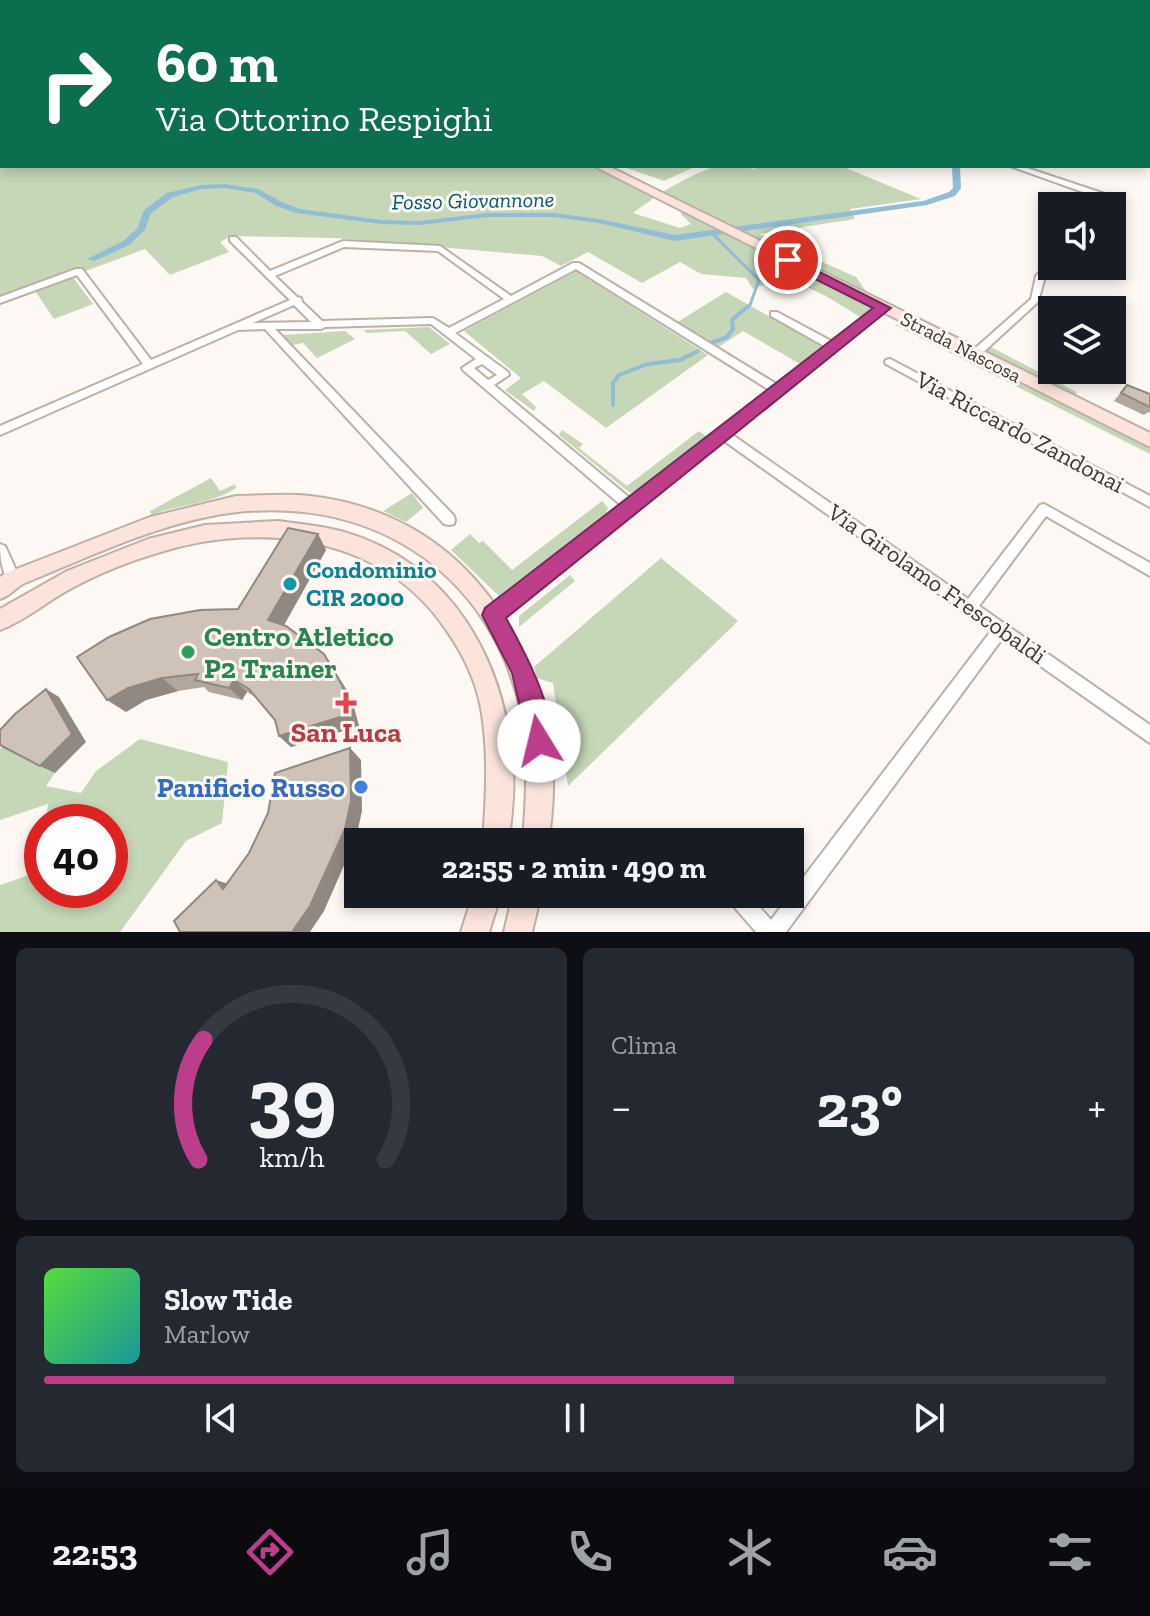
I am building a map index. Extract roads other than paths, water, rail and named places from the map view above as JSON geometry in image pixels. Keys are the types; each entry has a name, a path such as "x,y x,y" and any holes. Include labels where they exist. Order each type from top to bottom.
{"street":[{"name":"Strada Nascosa","path":"603,168 1150,441"},
{"path":"1020,168 1090,192"},
{"path":"233,239 321,326"},
{"path":"271,274 343,244 440,249 511,300"},
{"path":"450,332 576,265 778,390"},
{"path":"0,300 79,271 150,366"},
{"path":"975,354 1035,300 1040,280"},
{"path":"0,431 298,300"},
{"path":"493,615 883,308"},
{"path":"774,314 833,347"},
{"path":"237,327 438,322 504,375 487,385"},
{"path":"269,328 449,520"},
{"path":"483,359 467,368 631,506"},
{"name":"Via Riccardo Zandonai","path":"890,362 1150,502"},
{"name":"Via Girolamo Frescobaldi","path":"722,434 1150,735"},
{"path":"13,581 130,530 198,510 271,501 320,504 368,515 424,543 465,578 493,615 517,657 532,701 541,777 537,828"},
{"path":"306,531 320,504"},
{"path":"970,607 1044,509 1150,570"},
{"path":"4,615 32,604 41,596 112,561 203,533 275,528 306,531 338,537 388,558 435,596 470,641 493,703 500,742 502,783 497,828"},
{"path":"0,550 13,581"},
{"path":"13,581 44,578 46,585 41,596"},
{"path":"749,908 772,932 1001,629"},
{"path":"475,932 483,908"},
{"path":"518,932 524,908"}],"waterway":[{"name":"Fosso Giovannone","path":"91,259 126,243 141,230 147,212 170,195 201,187 225,186 258,191 279,204 299,211 381,222 420,223 487,215 554,215 599,221 675,238 924,203 952,194 957,188 956,168"},
{"path":"711,232 759,280 750,305 745,309"},
{"path":"708,344 727,337 733,329 732,320 747,307"},
{"path":"613,405 613,383 619,375 648,364 680,360 698,351"}],"place":[{"name":"Condominio CIR 2000","path":"290,584"},
{"name":"Centro Atletico P2 Trainer","path":"188,652"},
{"name":"San Luca","path":"346,703"},
{"name":"Panificio Russo","path":"361,787"}]}
